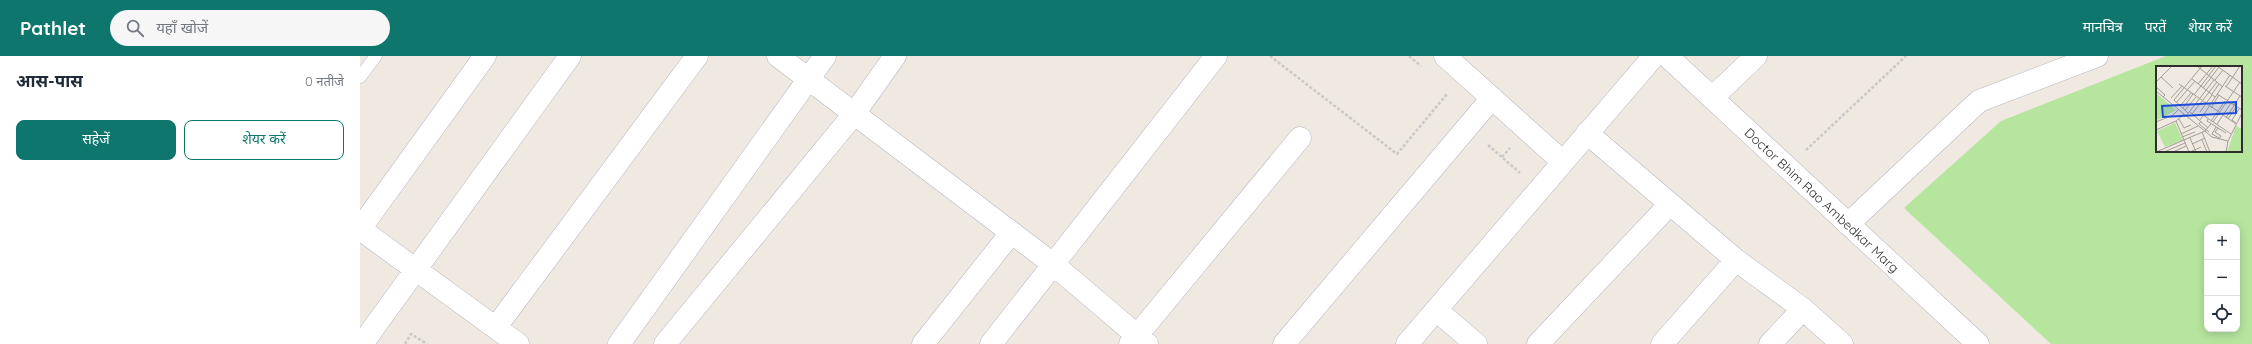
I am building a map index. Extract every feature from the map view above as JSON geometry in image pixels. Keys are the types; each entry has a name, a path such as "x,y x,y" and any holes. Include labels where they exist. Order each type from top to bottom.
{"street":[{"path":"485,56 360,229 518,344"},
{"path":"362,344 417,270 570,56"},
{"path":"496,328 697,56"},
{"path":"778,56 1053,264 1138,341 1300,138"},
{"path":"619,344 825,56"},
{"path":"665,344 854,114 894,56"},
{"path":"991,344 1216,56"},
{"path":"1445,56 1563,162"},
{"path":"1407,344 1654,56"},
{"name":"Doctor Bhim Rao Ambedkar Marg","path":"1667,56 1978,344"},
{"path":"1712,98 1756,56"},
{"path":"1848,224 1979,101 2097,56"},
{"path":"1284,344 1492,98"},
{"path":"1587,133 1736,260 1803,309 1842,344"},
{"path":"1538,344 1670,204"},
{"path":"924,344 1011,233"},
{"path":"1662,344 1736,260"},
{"path":"1770,344 1803,309"},
{"path":"1436,310 1476,344"}],"lane":[{"path":"360,77 376,56"}],"path":[{"path":"1270,56 1397,154 1450,90"},
{"path":"1409,56 1427,71"},
{"path":"1787,167 1906,56"},
{"path":"405,344 412,334 427,344"}],"green space":[{"path":"2166,56 2252,56 2252,344 2051,344 1904,208 2001,121"}]}
